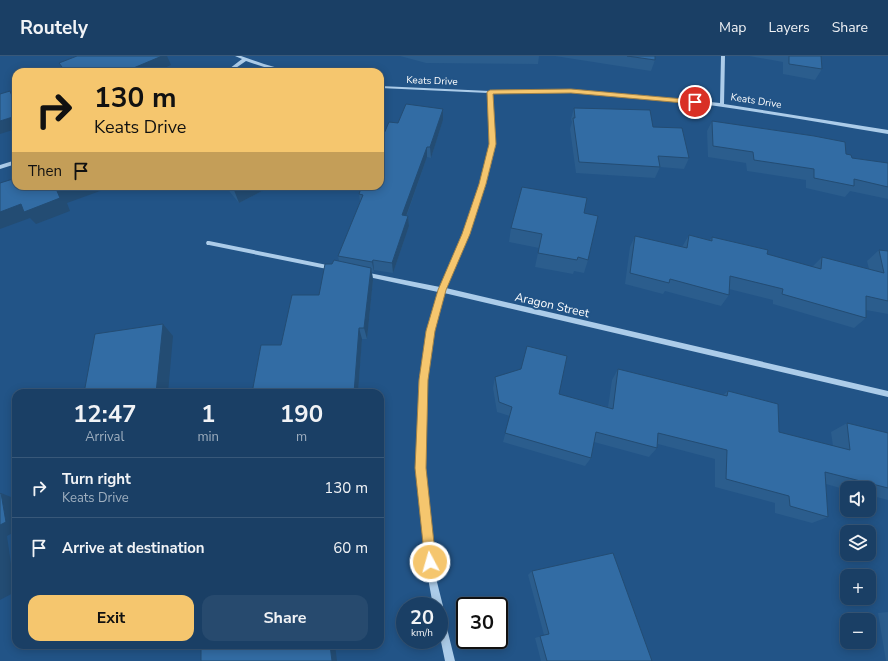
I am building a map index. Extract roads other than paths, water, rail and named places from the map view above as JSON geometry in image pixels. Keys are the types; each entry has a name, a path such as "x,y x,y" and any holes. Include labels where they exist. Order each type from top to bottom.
{"street":[{"path":"237,56 276,68"},
{"path":"722,105 723,56"},
{"path":"233,68 245,59"},
{"name":"Keats Drive","path":"384,87 490,92 571,91 639,96 722,105 888,132"},
{"path":"436,597 432,578 420,468 423,380 430,331 442,290 466,234 493,144 490,92"},
{"path":"0,167 12,163"},
{"path":"209,243 341,270"},
{"name":"Aragon Street","path":"356,273 442,290 888,394"},
{"path":"447,649 450,661"}]}
